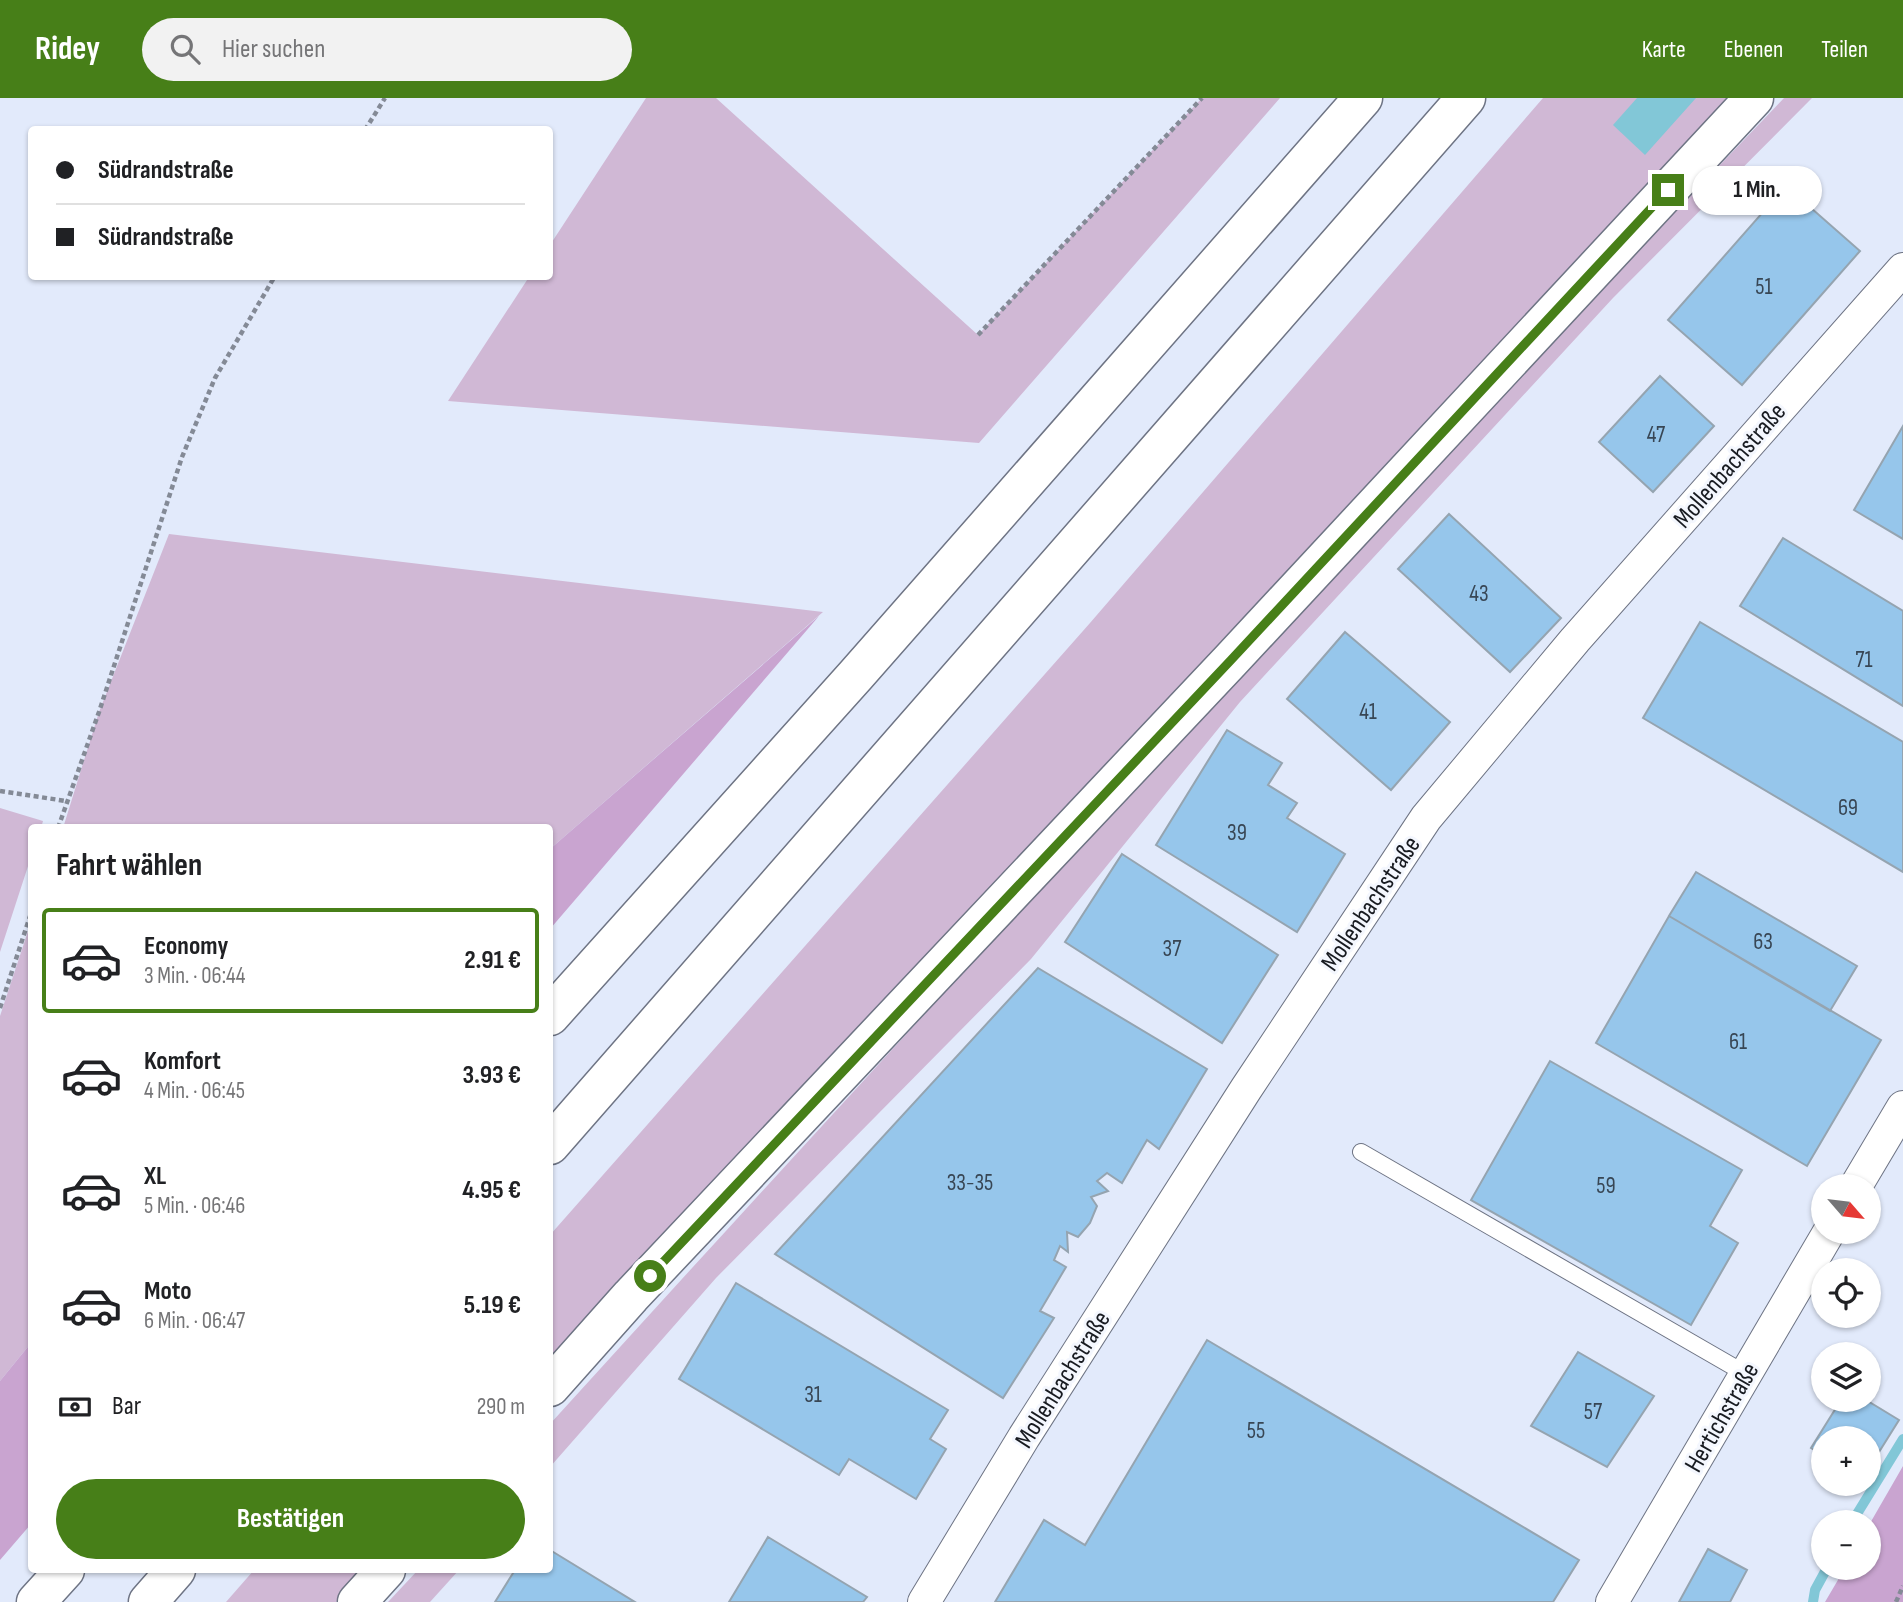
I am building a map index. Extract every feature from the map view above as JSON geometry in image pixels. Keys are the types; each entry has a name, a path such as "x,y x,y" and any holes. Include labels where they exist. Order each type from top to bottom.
{"main road":[{"path":"553,1013 856,675 1363,98"},
{"path":"553,1142 1466,98"},
{"path":"553,1384 641,1286 1231,660 1754,98"},
{"path":"36,1602 62,1573"},
{"path":"148,1602 173,1573"},
{"path":"357,1602 383,1573"}],"street":[{"name":"Mollenbachstraße","path":"924,1602 1024,1437 1246,1088 1426,818 1584,630 1903,269"},
{"path":"1863,1174 1903,1107"},
{"name":"Hertichstraße","path":"1612,1602 1822,1244"}],"lane":[{"path":"1361,1152 1746,1374"}],"path":[{"path":"367,126 384,98"},
{"path":"978,335 1202,98"},
{"path":"59,824 99,712 182,457 215,378 273,280"},
{"path":"0,792 66,802"},
{"path":"0,1008 28,922"},
{"path":"1896,1602 1903,1587"}],"shaded area":[{"path":"646,98 716,98 978,335 1202,98 1280,98 979,443 448,401 527,280 553,280 553,240"},
{"path":"1543,98 1732,98 1310,546 553,1364 553,1232 1090,623"},
{"path":"1784,98 1812,98 1613,298 1240,702 1031,959 716,1278 553,1464 553,1421 1162,757"},
{"path":"169,534 823,612 553,846 553,824 64,824 99,712"},
{"path":"819,616 553,926 553,846"},
{"path":"0,808 43,821 42,824 28,824 28,866 0,952"},
{"path":"28,931 28,1347 0,1381 0,1016"},
{"path":"28,1347 28,1527 0,1560 0,1381"},
{"path":"1903,1466 1903,1602 1825,1602 1838,1580 1881,1580 1881,1510 1878,1510"},
{"path":"251,1573 361,1573 336,1602 226,1602"},
{"path":"415,1573 456,1573 430,1602 388,1602"}],"water":[{"path":"1637,98 1696,98 1645,155 1613,125"}],"building":[{"path":"1786,186 1860,251 1742,385 1668,320"},
{"path":"1660,376 1714,426 1653,492 1599,442"},
{"path":"1903,426 1903,539 1854,510"},
{"path":"1449,514 1561,618 1510,672 1398,569"},
{"path":"1783,538 1903,611 1903,706 1740,606"},
{"path":"1700,622 1903,742 1903,872 1643,718"},
{"path":"1345,632 1450,722 1391,790 1287,699"},
{"path":"1227,730 1282,763 1268,785 1297,803 1287,818 1345,854 1297,932 1156,845"},
{"path":"1122,854 1278,955 1222,1043 1065,942"},
{"path":"1696,872 1857,966 1830,1011 1669,916"},
{"path":"1669,916 1881,1040 1807,1166 1596,1043"},
{"path":"1038,968 1207,1069 1159,1149 1147,1140 1122,1183 1107,1173 1097,1181 1108,1191 1091,1197 1097,1206 1090,1223 1078,1237 1067,1232 1068,1252 1060,1246 1054,1260 1066,1267 1040,1311 1054,1318 1003,1398 775,1254"},
{"path":"1550,1061 1742,1170 1710,1226 1738,1243 1691,1325 1471,1200"},
{"path":"736,1283 948,1410 930,1439 946,1449 916,1499 849,1459 839,1475 679,1379"},
{"path":"1207,1340 1579,1560 1553,1602 995,1602 1044,1520 1085,1545"},
{"path":"1578,1352 1654,1396 1607,1467 1531,1426"},
{"path":"1881,1409 1899,1420 1881,1449 1881,1426 1825,1426 1834,1412 1881,1412"},
{"path":"768,1537 867,1597 863,1602 729,1602"},
{"path":"1708,1549 1747,1570 1730,1602 1679,1602"},
{"path":"553,1552 635,1602 495,1602 513,1573 553,1573"}],"waterway":[{"path":"1859,1510 1903,1439"},
{"path":"1813,1602 1820,1580"}],"route":[{"path":"650,1276 1231,660 1668,190"}]}
